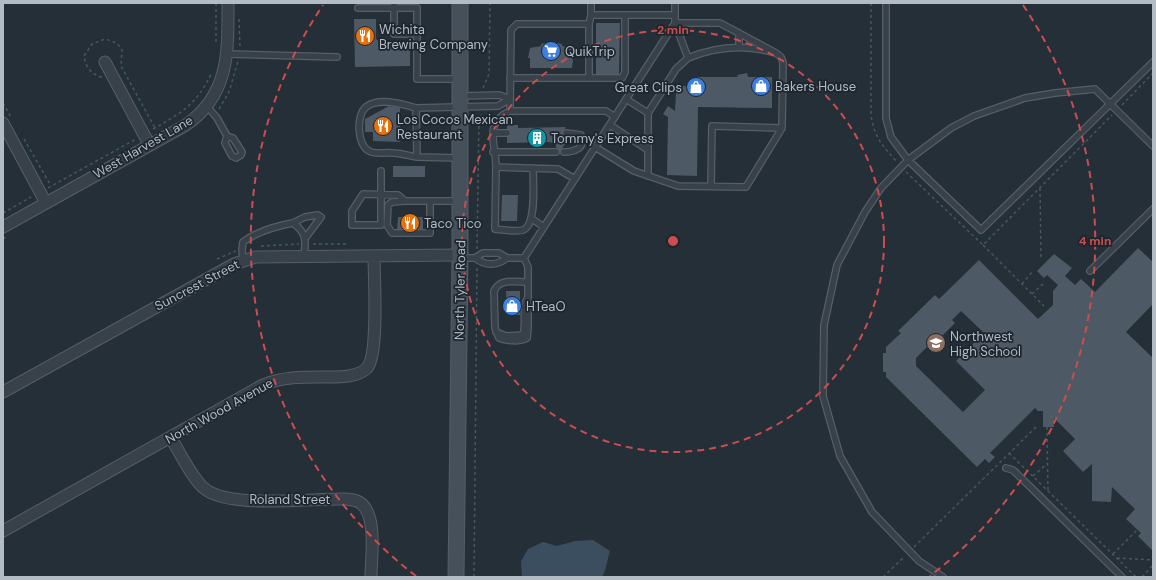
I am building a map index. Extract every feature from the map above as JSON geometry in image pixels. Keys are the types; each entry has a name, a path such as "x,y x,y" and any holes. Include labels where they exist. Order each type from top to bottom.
{"main road":[{"name":"North Tyler Road","path":"456,577 470,258 460,201 460,3"}],"street":[{"name":"West Harvest Lane","path":"3,227 149,144 186,125 195,118 215,94 221,82 227,54 228,3"},
{"path":"105,62 149,144"},
{"path":"8,122 46,203"},
{"name":"Suncrest Street","path":"3,392 177,294 243,261 256,257 374,256 470,258"},
{"name":"North Wood Avenue","path":"3,532 272,381 282,378 342,377 360,373 366,369 371,362 374,335 374,256"},
{"name":"Roland Street","path":"171,438 204,488 226,498 258,500 341,499 359,502 369,512 371,523 371,577"}],"lane":[{"path":"589,78 589,24 591,3"},
{"path":"675,3 675,24 688,58"},
{"path":"886,3 886,118 891,137 908,160 981,230 1153,62"},
{"path":"394,6 394,34 417,34"},
{"path":"358,8 394,6 417,8 418,79 460,79"},
{"path":"591,15 675,15"},
{"path":"510,78 622,78 625,72 625,15"},
{"path":"595,147 634,171 678,186 746,186 782,128 783,62 781,57 720,23 675,24"},
{"path":"510,111 511,30 517,24 589,24"},
{"path":"524,258 675,24"},
{"path":"739,33 739,47"},
{"path":"648,176 648,113 676,69 688,58 713,49 739,47 776,53"},
{"path":"227,54 337,57"},
{"path":"943,577 919,561 872,512 840,456 823,396 824,325 837,265 865,212 881,188 908,160 951,128 974,116 1025,98 1054,93 1095,89 1153,146"},
{"path":"460,158 417,157 393,152 370,152 364,148 360,140 361,116 366,107 376,103 399,103 416,108 460,102 482,95 499,95 510,99"},
{"path":"460,102 482,106 498,106 510,99"},
{"path":"626,99 648,113"},
{"path":"206,105 217,118 227,136"},
{"path":"416,108 417,157"},
{"path":"533,168 532,219 528,226 523,230 495,229 496,167 494,152 494,124 500,116 510,111 606,111 615,117"},
{"path":"610,125 648,150"},
{"path":"711,186 712,126 782,128"},
{"path":"494,133 507,133"},
{"path":"564,152 577,150 581,147 583,141 581,135 566,133"},
{"path":"494,152 556,152"},
{"path":"496,167 558,169 575,179"},
{"path":"381,171 381,195 381,225 352,225 352,211 363,194 381,195 398,195 405,201"},
{"path":"430,201 430,233 392,233 387,226 388,205 392,202 405,201 430,201 460,201"},
{"path":"1090,271 1153,209"},
{"path":"243,261 243,242 253,235 318,214 321,217 306,237 304,256"},
{"path":"532,219 544,226"},
{"path":"293,223 301,229 306,237"},
{"path":"470,258 483,253 499,253 507,258 524,258"},
{"path":"470,258 482,264 500,264 507,258"},
{"path":"524,258 528,267 528,282 528,296 527,338 524,340 504,340 499,338 496,332 494,291 496,287 503,282 528,282"},
{"path":"1006,468 1013,470 1122,577"}],"path":[{"path":"482,95 483,85 489,74 490,3 563,3"},
{"path":"871,3 871,115 873,130 878,140 901,167 983,245 1044,306"},
{"path":"983,245 1153,73"},
{"path":"3,103 8,122"},
{"path":"474,577 470,258 479,120 482,114 482,106"},
{"path":"21,135 51,186"},
{"path":"1040,188 1041,259"},
{"path":"1022,284 1033,271"},
{"path":"1032,294 1044,284"},
{"path":"884,577 1038,425"},
{"path":"1047,427 1048,490"},
{"path":"1009,452 1136,577"},
{"path":"1033,476 1048,463"},
{"path":"1113,554 1137,530"},
{"path":"1116,558 1153,560"},
{"path":"1142,577 1153,565"}],"water":[{"path":"593,540 610,551 602,577 522,577 521,561 528,549 543,542 557,546 575,541"}],"building":[{"path":"354,19 376,19 376,39 383,44 410,44 410,66 355,67"},
{"path":"596,23 620,23 619,74 596,74"},
{"path":"557,43 562,44 562,46 572,48 572,51 574,51 572,68 530,68 530,58 528,58 530,48 541,46 541,44"},
{"path":"747,73 748,77 772,77 772,108 698,107 697,176 667,175 668,117 663,114 668,106 675,111 676,93 680,86 689,86 689,82 697,82 697,77 738,77 737,75"},
{"name":"Los Cocos Mexican Restaurant","path":"389,106 400,108 400,142 373,141 373,132 365,132 365,119"},
{"name":"Tommy's Express","path":"507,125 518,125 518,128 566,127 562,133 566,137 566,143 560,151 556,148 556,145 550,142 507,143 507,137 511,133 507,129"},
{"path":"393,166 425,166 425,177 393,177"},
{"path":"502,195 518,195 517,221 501,221"},
{"name":"Taco Tico","path":"398,217 423,217 423,229 397,229"},
{"name":"Northwest High School","path":"1138,248 1153,262 1153,304 1126,332 1153,358 1153,551 1138,536 1141,533 1126,519 1135,509 1112,487 1111,502 1092,501 1092,464 1083,472 1063,451 1075,439 1054,418 1054,427 1043,427 1043,411 1038,411 1035,408 990,453 995,457 989,463 985,459 977,467 886,377 886,372 883,372 883,353 886,353 886,347 901,333 898,331 935,295 939,299 979,260 1038,319 1053,305 1053,291 1058,285 1047,275 1044,278 1037,271 1054,254 1072,268 1065,276 1075,285 1081,279 1095,292","holes":["961,311 984,333 956,361 985,390 963,412 916,366 916,358 927,347 929,349 955,323 952,320"]},
{"path":"506,291 520,291 520,315 507,315"}],"place":[{"name":"Wichita Brewing Company","path":"365,36"},
{"name":"QuikTrip","path":"551,51"},
{"name":"Bakers House","path":"761,86"},
{"name":"Great Clips","path":"696,87"},
{"name":"Los Cocos Mexican Restaurant","path":"383,126"},
{"name":"Tommy's Express","path":"537,138"},
{"name":"Taco Tico","path":"410,223"},
{"name":"HTeaO","path":"512,306"},
{"name":"Northwest High School","path":"936,343"}]}
